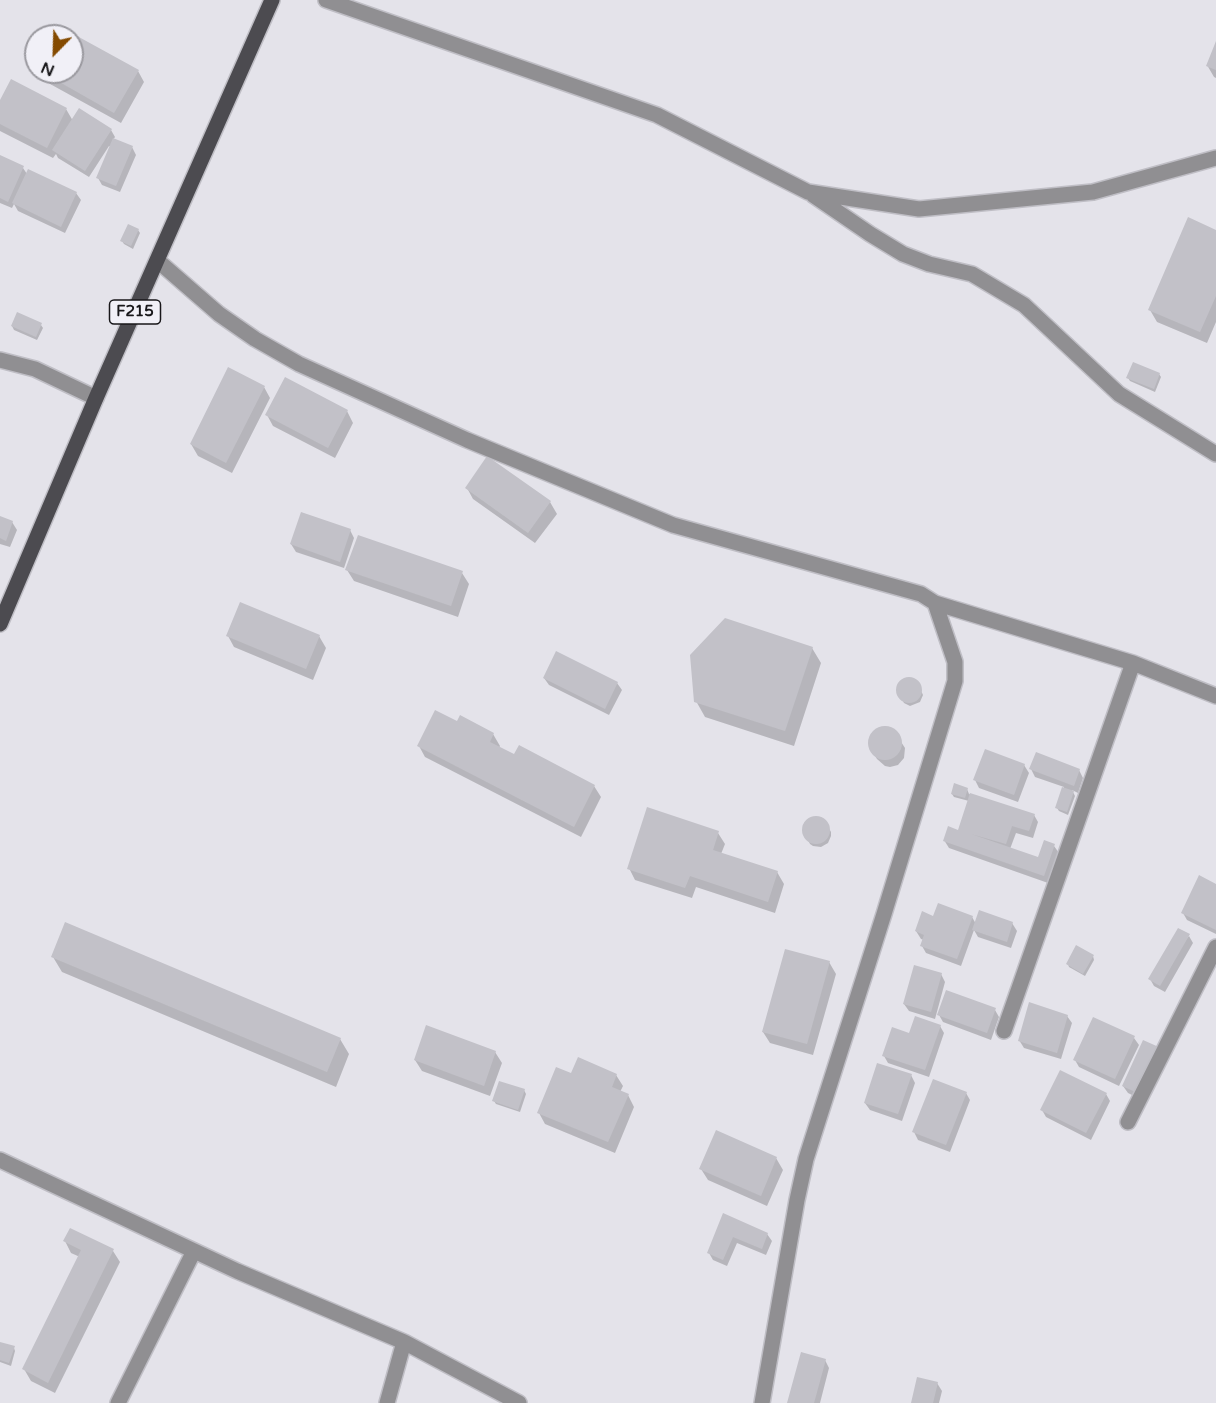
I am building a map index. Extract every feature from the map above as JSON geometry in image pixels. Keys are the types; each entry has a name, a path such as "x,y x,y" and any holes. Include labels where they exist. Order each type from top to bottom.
{"main road":[{"name":"F215","path":"0,624 96,399 272,0"}],"street":[{"path":"326,0 657,115 808,192 903,254 929,264 972,274 1024,305 1119,394 1216,454"},
{"path":"808,192 919,209 1093,192 1216,158"},
{"path":"158,261 219,314 255,339 299,364 468,440 673,525 921,594 935,603 1132,663 1216,696"},
{"path":"0,360 35,369 96,399"},
{"path":"762,1403 806,1160 955,681 955,662 935,603"},
{"path":"1004,1031 1132,663"},
{"path":"1128,1122 1216,947"},
{"path":"0,1160 237,1271 404,1342 519,1403"},
{"path":"118,1403 194,1251"},
{"path":"387,1403 404,1342"}],"building":[{"path":"84,40 139,70 114,113 63,84 84,84"},
{"path":"1216,41 1216,70 1206,66"},
{"path":"11,79 67,108 47,148 0,124 0,100"},
{"path":"79,108 112,129 85,171 52,150"},
{"path":"113,138 133,146 116,186 96,178"},
{"path":"0,155 24,166 8,202 0,198"},
{"path":"28,169 77,192 61,227 12,203"},
{"path":"1188,217 1216,230 1216,296 1200,332 1148,310"},
{"path":"128,224 139,229 131,246 120,241"},
{"path":"17,312 42,323 36,337 11,326"},
{"path":"1133,362 1160,373 1154,389 1126,378"},
{"path":"228,367 265,386 226,463 190,444"},
{"path":"285,377 348,410 328,448 265,415"},
{"path":"487,456 551,501 528,533 465,488"},
{"path":"301,512 351,529 340,562 290,544"},
{"path":"0,516 13,521 6,541 0,538"},
{"path":"358,535 463,571 451,606 345,570"},
{"path":"240,602 320,635 306,669 226,636"},
{"path":"725,618 813,647 785,731 694,702 690,655"},
{"path":"556,651 618,682 605,709 543,678"},
{"path":"909,677 918,681 922,690 918,699 909,703 900,699 896,690 900,681"},
{"path":"435,710 457,721 460,715 494,733 490,742 514,754 519,745 595,785 574,827 417,746"},
{"path":"885,726 897,731 902,743 897,755 885,760 873,755 868,743 873,731"},
{"path":"985,749 1025,764 1014,795 973,780"},
{"path":"1036,752 1080,769 1074,786 1029,769"},
{"path":"954,783 968,788 965,798 951,794"},
{"path":"1062,787 1074,791 1067,812 1055,808"},
{"path":"970,793 1035,814 1029,831 1012,826 1006,844 971,834 1038,857 1044,840 1055,844 1044,876 943,841 948,826 958,830"},
{"path":"647,807 719,831 713,850 778,871 768,902 690,876 685,888 627,869"},
{"path":"816,816 826,820 830,830 826,840 816,844 806,840 802,830 806,820"},
{"path":"1199,875 1216,884 1216,930 1181,913"},
{"path":"938,903 973,916 957,959 920,946 924,935 915,931 922,911 933,916"},
{"path":"979,910 1013,922 1007,942 972,930"},
{"path":"65,922 341,1038 327,1072 51,957"},
{"path":"1178,928 1190,934 1160,986 1148,979"},
{"path":"1076,945 1094,955 1083,974 1066,964"},
{"path":"785,949 830,961 807,1044 762,1032"},
{"path":"914,965 942,973 931,1012 903,1004"},
{"path":"946,990 996,1008 987,1033 937,1015"},
{"path":"1029,1002 1068,1015 1057,1053 1018,1041"},
{"path":"915,1016 941,1025 925,1070 882,1056 892,1027 909,1033"},
{"path":"1093,1017 1135,1036 1115,1079 1073,1060"},
{"path":"426,1025 496,1051 484,1086 414,1060"},
{"path":"1143,1040 1161,1048 1140,1094 1122,1086"},
{"path":"578,1057 617,1074 612,1087 629,1094 608,1142 537,1113 556,1067 571,1073"},
{"path":"877,1063 912,1074 898,1114 864,1103"},
{"path":"1060,1070 1107,1093 1086,1133 1040,1110"},
{"path":"933,1079 967,1092 946,1145 912,1132"},
{"path":"499,1081 525,1089 518,1110 492,1101"},
{"path":"716,1130 777,1157 761,1196 699,1169"},
{"path":"723,1213 768,1233 762,1249 733,1237 723,1260 707,1253"},
{"path":"70,1228 114,1249 48,1383 22,1369 81,1250 63,1241"},
{"path":"0,1342 15,1346 9,1363 0,1360"},
{"path":"801,1352 826,1359 814,1403 787,1403"},
{"path":"917,1377 938,1382 933,1403 911,1403"}]}
